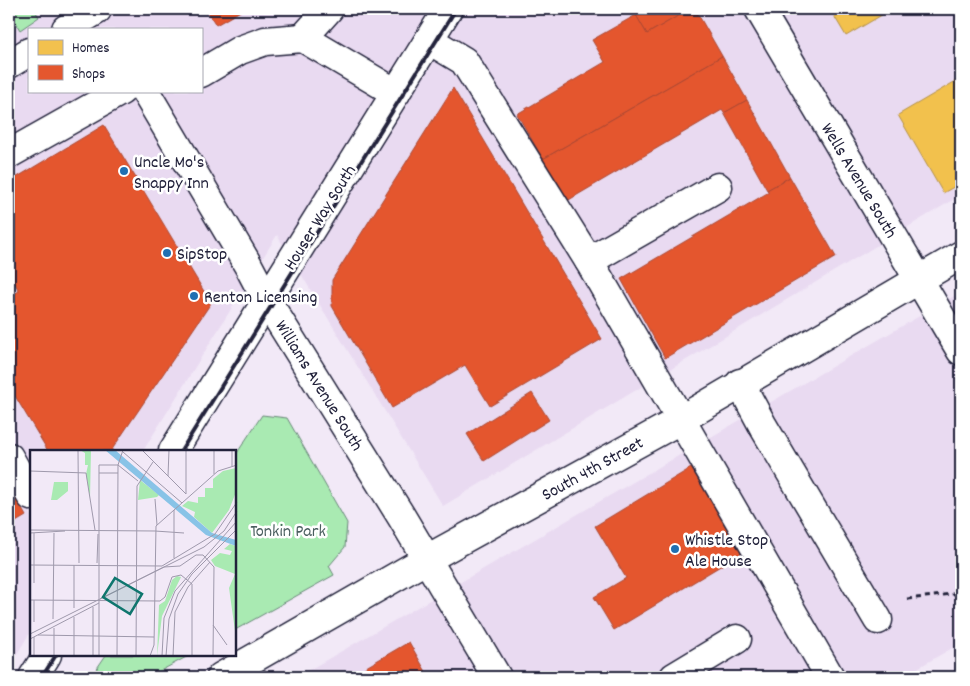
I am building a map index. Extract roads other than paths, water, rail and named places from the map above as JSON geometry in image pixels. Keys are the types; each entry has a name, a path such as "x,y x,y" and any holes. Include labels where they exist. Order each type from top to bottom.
{"street":[{"path":"304,38 329,9"},
{"name":"Houser Way South","path":"174,450 448,9"},
{"name":"Wells Avenue South","path":"759,9 961,351"},
{"path":"69,28 100,16"},
{"path":"202,72 240,50 266,41 304,38 396,93"},
{"path":"429,40 464,61 589,261 830,677"},
{"path":"9,64 28,53"},
{"path":"9,154 119,92"},
{"name":"Williams Avenue South","path":"155,95 267,301 427,559 497,677"},
{"path":"589,261 718,187"},
{"name":"South 4th Street","path":"221,677 427,559 680,420 740,383 961,255"},
{"path":"740,383 763,426 873,612"},
{"path":"9,457 30,494"},
{"path":"674,677 737,640"},
{"path":"33,677 45,656"}],"railway":[{"path":"182,450 456,9"},
{"path":"42,677 55,656"}],"place":[{"name":"Uncle Mo's Snappy Inn","path":"124,171"},
{"name":"SipStop","path":"167,253"},
{"name":"Renton Licensing","path":"194,296"},
{"name":"Whistle Stop Ale House","path":"675,549"}],"park label":[{"name":"Tonkin Park","path":"288,530"}]}
